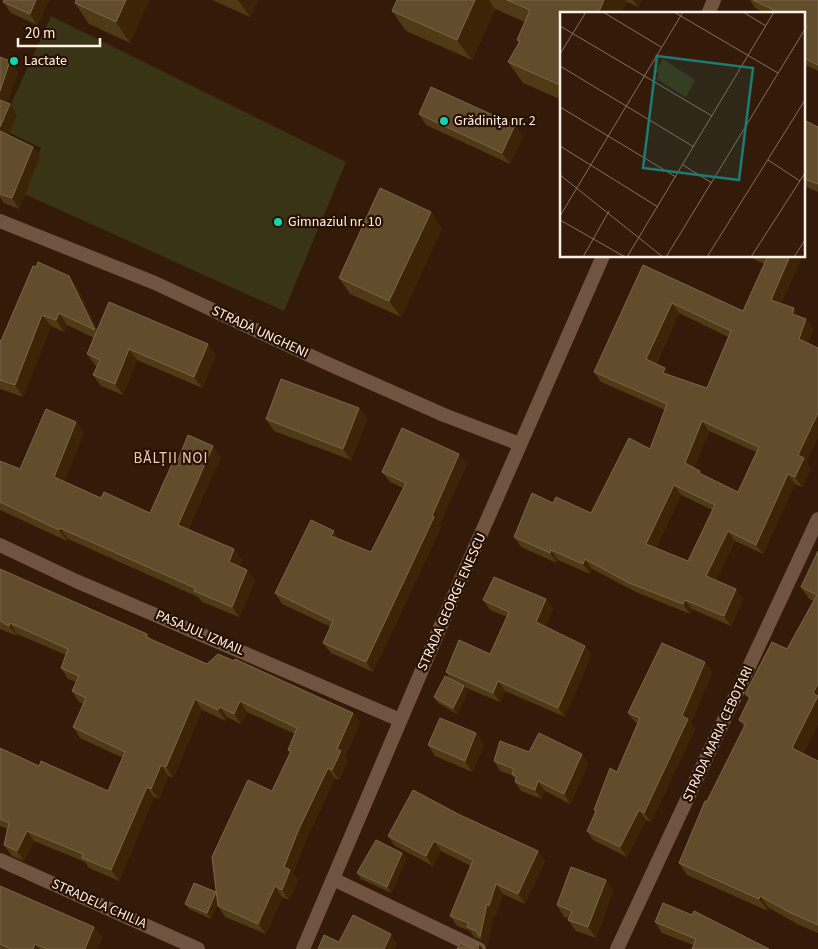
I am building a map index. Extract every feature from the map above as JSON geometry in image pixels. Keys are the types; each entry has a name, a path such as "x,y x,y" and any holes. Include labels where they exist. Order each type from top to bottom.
{"street":[{"path":"709,12 714,0"},
{"name":"STRADA UNGHENI","path":"0,221 154,283 444,415 520,444"},
{"name":"STRADA GEORGE ENESCU","path":"303,949 400,720 602,258"},
{"name":"STRADA MARIA CEBOTARI","path":"617,949 818,519"},
{"name":"PASAJUL IZMAIL","path":"0,545 76,582 400,720"},
{"name":"STRADELA CHILIA","path":"0,860 198,949"},
{"path":"334,879 479,949"}],"shaded area":[{"path":"51,16 346,162 284,311 22,193 41,148 0,128"}],"building":[{"path":"4,0 36,0 30,14 3,2"},
{"path":"76,0 126,0 116,22 75,3"},
{"path":"397,0 475,0 457,40 392,11"},
{"path":"507,0 604,0 599,12 560,12 560,85 508,62 520,41 517,40 530,10"},
{"path":"753,0 818,0 818,65 806,59 806,29 808,26 806,25 806,12 778,12"},
{"path":"0,57 10,61 0,91"},
{"path":"431,87 515,125 502,153 419,114"},
{"path":"0,100 10,104 0,127"},
{"path":"806,121 818,127 818,184 806,180"},
{"path":"0,131 33,147 12,198 0,194"},
{"path":"380,188 431,212 389,301 339,278"},
{"path":"767,258 789,258 771,300 794,308 792,314 806,319 799,339 818,348 818,413 798,455 804,458 795,477 788,474 756,545 728,531 706,576 736,589 724,616 685,600 683,604 629,583 585,559 583,564 551,550 550,553 514,537 532,493 553,503 556,497 591,513 629,438 650,449 667,404 594,372 643,265 743,311","holes":["672,303 731,331 707,388 663,373 665,368 646,359","702,421 759,447 738,492 699,473 700,471 685,463","674,485 715,505 688,561 646,544"]},
{"path":"38,262 69,276 95,330 59,313 56,320 42,315 15,385 0,380 0,340 33,266 36,267"},
{"path":"109,302 208,344 194,377 129,349 115,384 93,375 100,360 87,354"},
{"path":"281,379 359,408 343,449 266,419"},
{"path":"46,409 76,422 54,477 101,498 104,492 150,513 172,464 176,458 178,460 188,435 213,446 178,525 234,549 229,562 247,570 232,607 194,591 195,588 60,528 59,530 0,502 0,461 20,469"},
{"path":"402,428 459,454 432,516 434,517 366,662 323,643 333,621 275,593 311,520 334,531 331,536 371,552 406,483 382,472"},
{"path":"818,551 818,684 813,693 818,696 792,748 818,761 818,925 760,896 759,899 679,863 705,801 707,801 746,723 739,720 750,697 745,694 772,642 787,649 817,595 801,587"},
{"path":"0,569 147,634 146,637 207,664 218,654 234,661 235,659 353,713 337,749 341,751 332,770 328,768 298,831 284,867 290,870 282,890 275,886 258,924 218,906 212,857 248,780 272,791 291,751 288,750 297,728 240,701 234,714 220,707 218,710 195,699 166,767 161,765 151,789 147,787 111,870 82,858 83,854 27,831 17,851 4,845 9,823 0,819 0,748 39,766 41,761 108,791 125,752 73,727 86,698 72,691 79,676 61,668 68,649 10,623 9,626 0,621"},
{"path":"494,577 546,599 536,622 585,646 558,708 498,681 493,693 446,672 459,640 490,654 509,612 483,600"},
{"path":"662,643 705,662 682,716 688,719 644,813 639,810 620,847 587,831 596,811 594,810 610,768 617,772 640,718 628,713"},
{"path":"445,676 464,686 453,708 434,697"},
{"path":"440,718 476,733 465,761 428,745"},
{"path":"539,733 582,754 564,794 538,781 535,790 515,782 517,777 512,774 514,769 494,761 500,741 529,752"},
{"path":"413,790 458,814 538,851 518,894 496,884 489,906 487,904 480,937 476,931 467,927 469,923 450,916 473,860 434,841 426,856 388,836"},
{"path":"376,840 402,853 387,887 357,873"},
{"path":"571,867 606,880 588,927 568,920 572,911 557,905"},
{"path":"194,883 216,892 207,913 185,904"},
{"path":"0,886 94,927 85,949 47,949 35,944 33,949 11,949 0,944"},
{"path":"663,903 692,915 694,911 769,949 692,949 696,939 655,922"},
{"path":"353,915 391,934 384,949 318,949 324,935 339,942"},
{"path":"460,943 472,948 479,944 478,949 457,949"}],"place":[{"name":"Lactate","path":"14,61"},
{"name":"Grădinița nr. 2","path":"444,121"},
{"name":"Gimnaziul nr. 10","path":"278,222"}],"district":[{"name":"BĂLȚII NOI","path":"171,458"}]}
